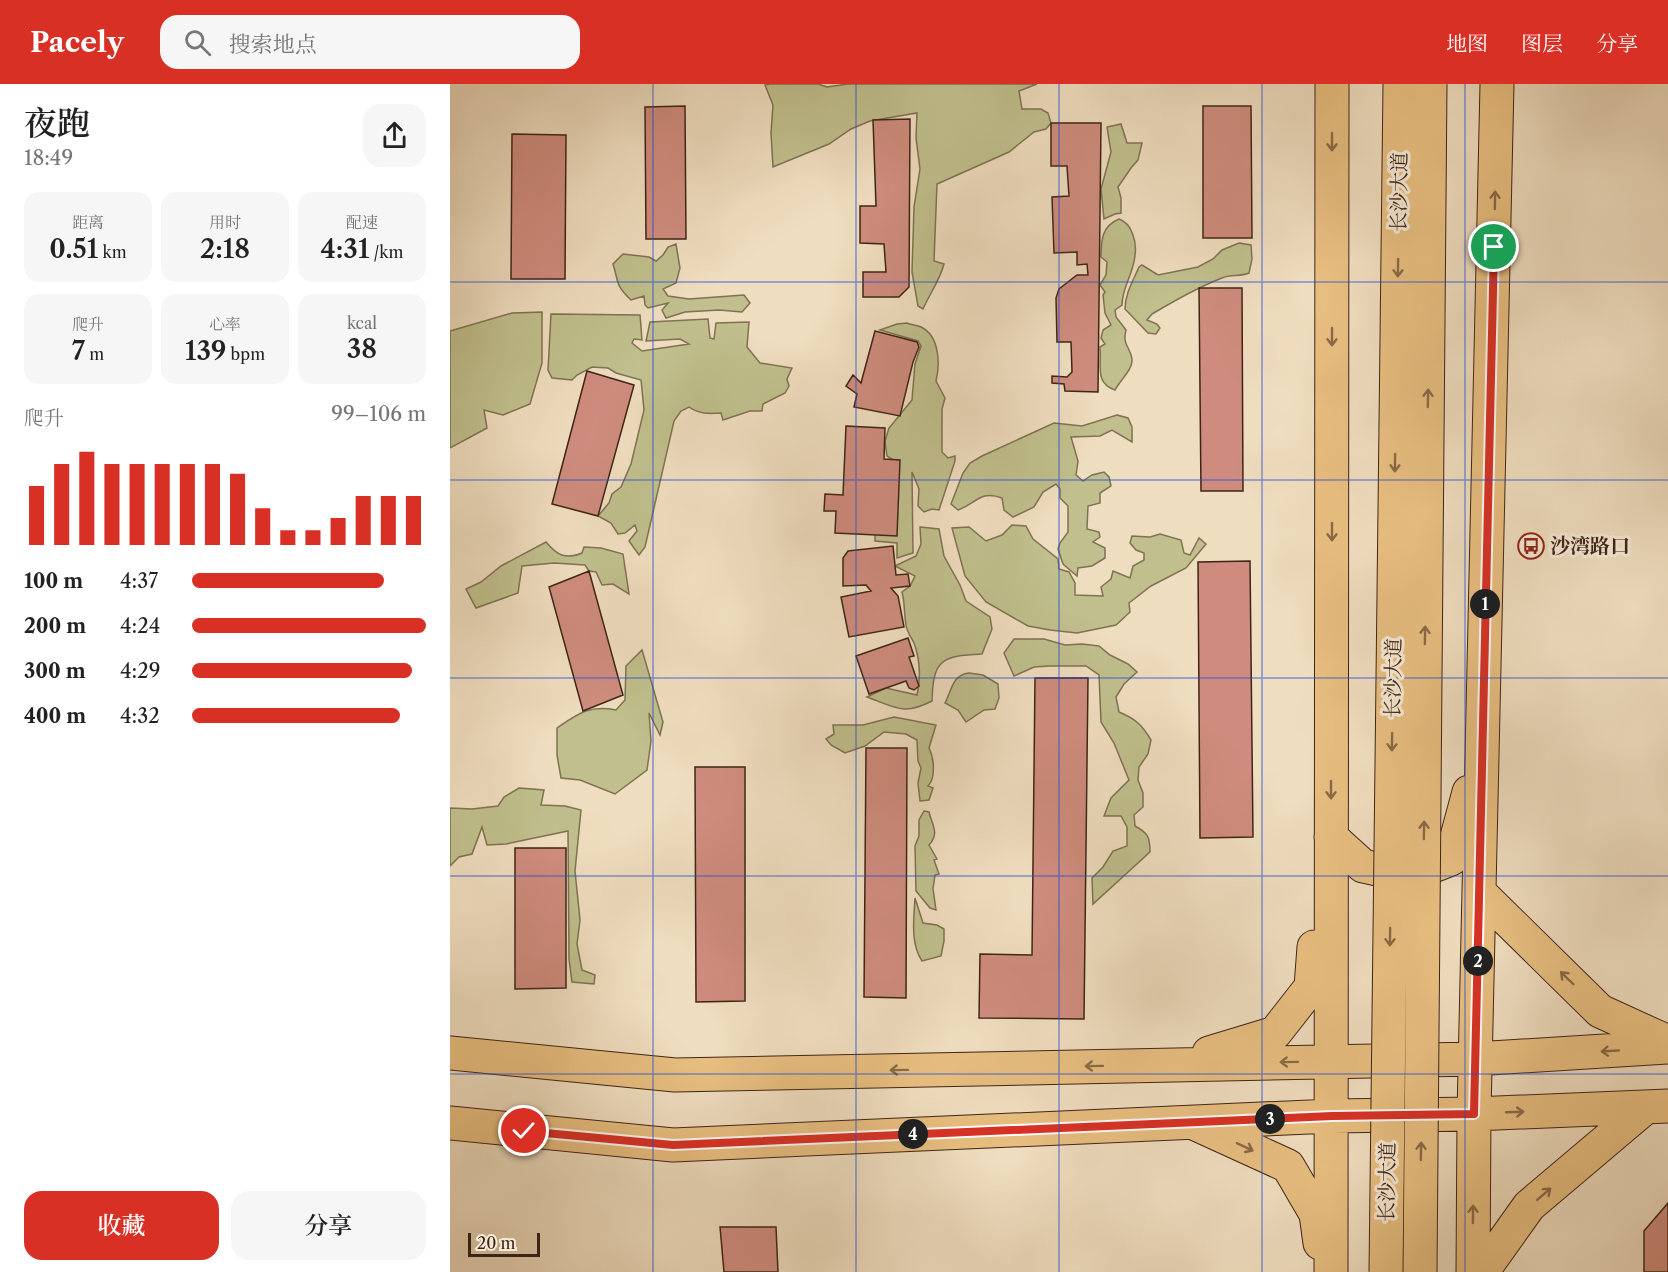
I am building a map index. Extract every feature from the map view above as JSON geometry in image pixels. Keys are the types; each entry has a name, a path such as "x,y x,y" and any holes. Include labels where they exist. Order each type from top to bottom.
{"main road":[{"path":"1331,1272 1332,84"},
{"name":"长沙大道","path":"1386,1272 1400,84"},
{"name":"长沙大道","path":"1420,1272 1430,84"},
{"path":"1473,1272 1475,1059 1497,84"},
{"path":"1331,848 1363,866 1408,876 1451,859 1482,738"},
{"path":"1172,1065 1275,1033 1311,987 1317,886 1331,848"},
{"path":"1479,892 1600,1011 1668,1045"},
{"path":"450,1053 675,1075 1475,1059 1668,1045"},
{"path":"450,1124 673,1145 1332,1116 1474,1114 1657,1107"},
{"path":"1482,1272 1529,1206 1657,1107"},
{"path":"1192,1122 1288,1166 1316,1214 1323,1272"}],"shaded area":[{"path":"818,84 827,87 848,84 1037,84 1019,91 1022,109 1041,109 1048,113 1051,123 1046,129 1034,132 1009,152 937,184 934,261 944,264 923,309 918,306 912,272 914,207 920,169 916,138 917,113 870,121 851,129 829,144 773,167 771,133 773,105 765,85"},
{"path":"1121,124 1127,143 1142,143 1138,160 1118,187 1121,213 1104,219 1101,189 1111,152 1107,127"},
{"path":"1119,219 1124,221 1130,229 1135,250 1133,268 1122,305 1115,310 1116,317 1126,330 1125,339 1132,363 1115,390 1104,383 1100,373 1100,347 1105,344 1101,338 1103,330 1111,325 1105,313 1103,295 1105,292 1100,285 1106,275 1107,262 1101,257 1104,234 1113,222"},
{"path":"1239,243 1251,245 1252,259 1249,273 1225,277 1213,282 1186,294 1152,314 1147,320 1157,324 1160,328 1156,334 1148,333 1125,309 1126,298 1139,267 1142,265 1158,275 1198,267 1213,259 1222,250"},
{"path":"676,244 680,268 676,283 663,289 668,296 689,299 744,295 750,303 742,312 719,310 685,312 666,318 662,310 668,303 648,308 645,305 644,296 631,300 622,291 613,264 623,254 649,257 656,261 668,247"},
{"path":"542,312 542,363 530,404 503,415 484,410 487,428 450,448 450,331 512,313"},
{"path":"551,314 640,315 642,340 634,339 632,343 642,351 689,344 680,339 646,341 650,322 708,319 710,338 714,339 716,323 749,322 747,347 760,363 792,368 787,379 789,386 785,393 763,404 762,411 750,411 723,420 721,413 704,413 689,407 681,411 674,421 645,547 639,555 629,541 637,531 635,525 625,533 618,534 611,523 598,516 609,503 612,494 621,487 631,464 644,410 641,380 616,373 608,368 592,367 572,380 552,378 548,370"},
{"path":"907,323 927,331 935,344 938,359 936,381 945,398 942,409 942,452 948,458 955,456 955,461 939,510 932,509 924,512 918,506 919,489 912,472 913,553 897,558 897,543 875,541 895,461 887,456 885,441 889,428 912,400 915,364 921,346 918,341 880,330"},
{"path":"1117,415 1128,418 1132,427 1132,442 1112,430 1100,436 1071,437 1078,461 1076,475 1083,481 1092,475 1104,472 1109,477 1111,486 1100,493 1100,503 1088,506 1087,529 1099,532 1100,537 1093,542 1105,548 1105,558 1092,566 1078,568 1077,576 1063,564 1058,549 1068,532 1068,506 1060,498 1060,489 1056,484 1043,492 1034,507 1013,517 1004,510 1002,498 995,496 983,496 958,510 951,504 963,473 970,463 982,456 1054,423 1082,426"},
{"path":"1012,525 1026,526 1033,539 1058,559 1059,569 1069,572 1075,583 1075,595 1103,596 1101,587 1111,579 1113,571 1130,578 1133,566 1144,560 1144,553 1136,550 1130,543 1132,536 1150,537 1160,534 1181,540 1184,553 1190,555 1199,538 1206,544 1186,568 1151,586 1129,603 1130,612 1116,625 1077,633 1028,626 986,602 965,576 952,528 969,527 986,541 1002,535"},
{"path":"920,527 939,529 944,556 966,601 990,617 992,629 982,654 957,656 942,662 935,676 932,701 922,706 906,709 892,707 867,697 886,688 917,695 919,662 907,628 902,592 910,586 915,576 895,566 916,556 921,544"},
{"path":"546,542 558,553 566,556 582,553 584,547 601,548 623,554 629,594 613,584 602,585 596,572 589,571 585,565 554,563 522,566 518,593 476,608 466,589 481,582 501,566"},
{"path":"1014,639 1044,639 1065,645 1099,646 1137,672 1124,684 1116,697 1119,712 1138,723 1151,740 1148,754 1139,767 1138,780 1143,793 1143,807 1134,815 1135,826 1147,836 1150,852 1093,904 1092,878 1103,867 1113,851 1127,846 1127,827 1121,816 1104,816 1111,798 1129,780 1114,743 1101,722 1099,675 1086,666 1049,666 1034,667 1014,676 1004,653"},
{"path":"642,650 663,722 660,735 649,713 651,741 647,770 615,794 580,780 561,778 557,755 557,728 572,718 591,710 616,710 625,700 626,666"},
{"path":"963,674 983,675 998,684 999,698 995,709 984,710 966,722 958,710 945,703 956,680"},
{"path":"894,717 936,725 929,748 933,768 931,782 928,786 933,788 929,800 920,801 918,783 921,768 918,761 917,740 906,734 884,732 865,746 845,753 831,745 826,739 834,734 833,725 863,725"},
{"path":"519,788 544,790 541,805 565,806 581,810 575,871 580,920 577,944 582,970 595,975 594,984 572,982 569,959 568,831 506,844 487,845 482,827 472,854 459,857 450,866 450,808 472,809 498,806 504,797"},
{"path":"924,811 929,812 935,833 929,845 937,859 934,860 939,874 935,875 933,889 936,910 930,908 916,891 915,846 919,836 919,820"},
{"path":"915,898 923,923 937,925 944,929 941,956 922,961 918,954 914,930"}],"building":[{"path":"685,106 686,239 646,239 645,107"},
{"path":"1203,106 1251,106 1252,238 1203,238"},
{"path":"910,119 909,287 899,297 863,297 863,272 886,272 884,244 860,243 860,206 876,206 873,120"},
{"path":"1051,123 1101,123 1098,392 1065,391 1064,384 1052,383 1052,376 1067,377 1072,372 1071,342 1057,342 1056,298 1059,289 1077,275 1088,275 1087,264 1077,265 1077,252 1054,253 1052,197 1069,196 1067,166 1051,166"},
{"path":"512,134 566,135 565,279 511,279"},
{"path":"1199,288 1242,288 1243,491 1201,491"},
{"path":"875,331 917,342 919,347 913,362 900,416 854,407 857,394 846,386 853,375 861,383"},
{"path":"587,371 634,385 598,516 552,504"},
{"path":"846,426 885,428 884,459 900,460 897,536 835,533 836,511 824,511 825,494 843,495"},
{"path":"893,546 896,575 908,574 910,586 891,588 898,596 904,627 849,637 841,597 871,591 866,585 843,586 843,558 848,551"},
{"path":"1250,561 1253,837 1200,838 1198,562"},
{"path":"589,571 623,695 583,711 549,587"},
{"path":"908,638 914,656 909,657 919,686 914,690 909,688 906,681 869,694 856,656"},
{"path":"1035,678 1088,678 1084,1019 979,1018 980,954 1032,955"},
{"path":"866,748 907,748 906,998 864,997"},
{"path":"695,767 745,767 745,1001 696,1002"},
{"path":"515,848 566,848 566,988 515,989"},
{"path":"1668,1203 1668,1272 1644,1272 1644,1231"},
{"path":"720,1227 776,1227 778,1272 724,1272"}],"place":[{"name":"沙湾路口","path":"1531,546"}],"route":[{"path":"524,1131 673,1145 1332,1116 1474,1114 1494,247"}]}
